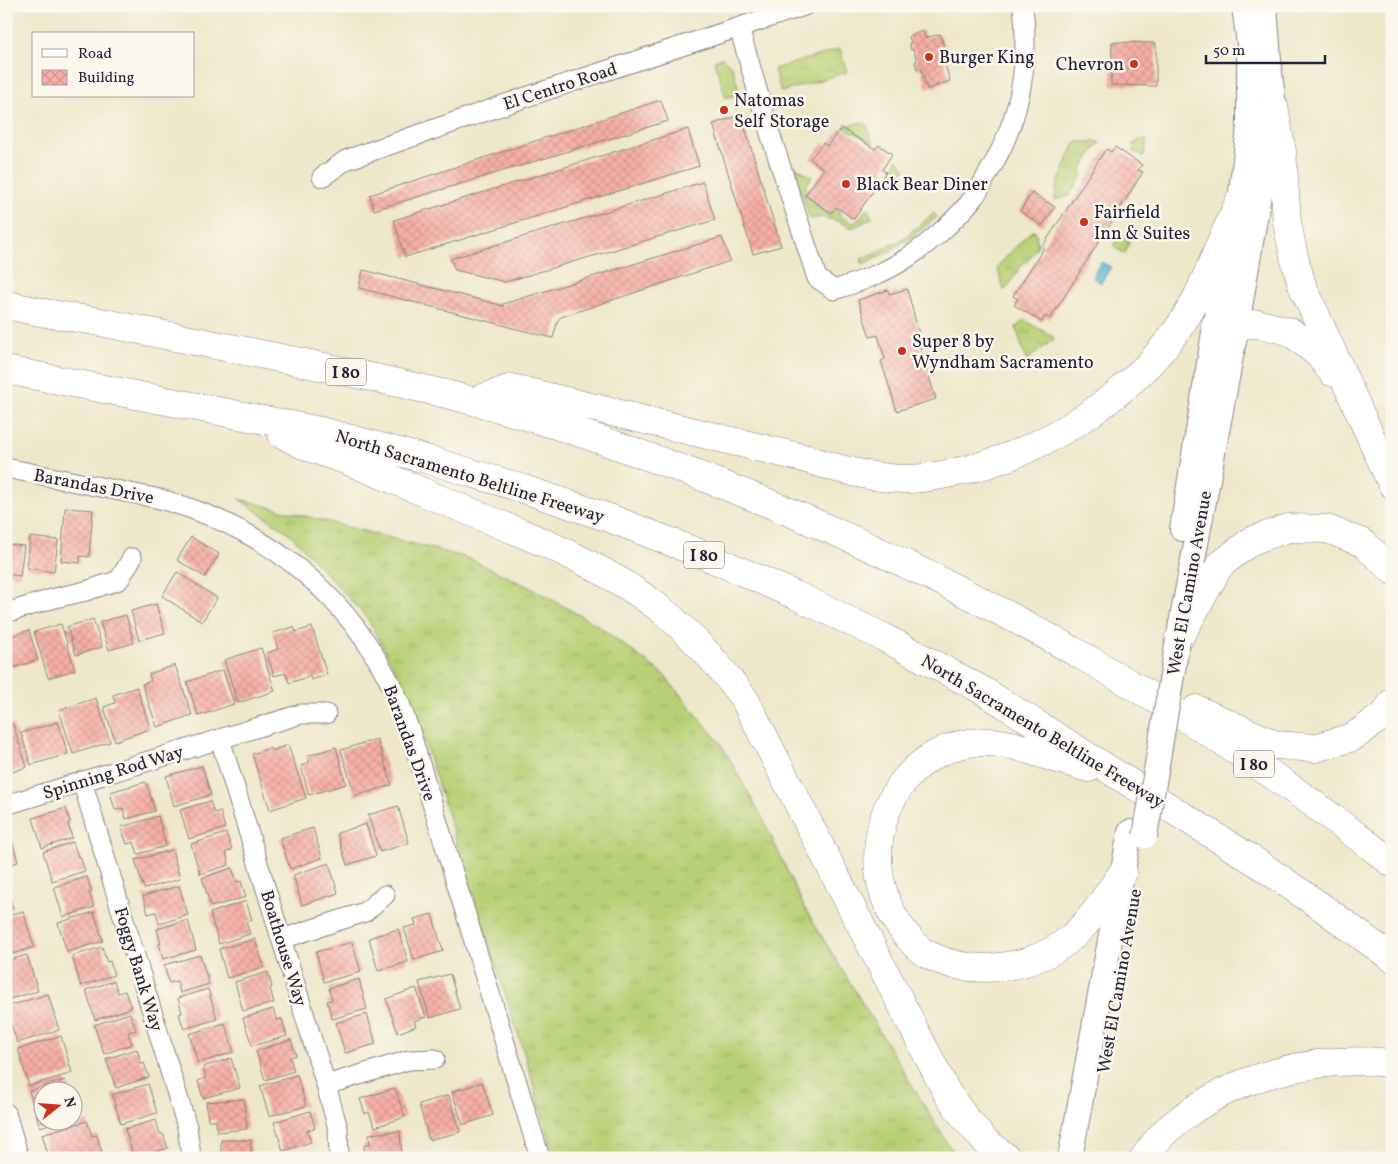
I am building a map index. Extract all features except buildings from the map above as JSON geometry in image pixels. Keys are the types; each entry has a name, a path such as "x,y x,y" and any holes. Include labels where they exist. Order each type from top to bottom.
{"highway":[{"path":"1274,108 1282,151 1287,222 1302,285 1387,474"},
{"path":"475,401 512,388 879,477 905,479 966,470 1032,447 1068,428 1091,414 1152,361 1178,329 1193,306 1240,200"},
{"name":"I 80","path":"6,305 95,321 390,381 475,401 566,428 714,481 872,548 962,592 1112,672 1289,787 1392,863"},
{"path":"1226,326 1260,324 1291,332 1319,355 1332,372 1387,474"},
{"name":"North Sacramento Beltline Freeway","path":"6,370 321,431 429,460 530,491 612,519 704,555 795,595 883,637 982,690 1256,862 1392,958"},
{"path":"250,418 305,446 350,462 553,546 621,582 649,601 681,627 731,680 745,700 947,1093 985,1141 1007,1158"},
{"path":"1171,639 1220,565 1251,541 1288,528 1327,529 1363,543 1392,570"},
{"path":"1112,672 1276,745 1315,748 1353,737 1384,714 1392,703"},
{"path":"1123,778 998,742 963,744 950,748 932,756 916,768 899,787 884,820 879,840 878,862 881,883 888,905 898,924 924,953 945,961 986,968 1008,966 1033,960 1061,946 1090,919 1123,872"},
{"path":"1144,1158 1167,1129 1211,1099 1238,1085 1299,1066 1336,1061 1392,1063"}],"main road":[{"name":"West El Camino Avenue","path":"1226,326 1249,128 1249,45 1244,6"},
{"name":"West El Camino Avenue","path":"1086,1158 1138,834 1226,326 1274,108 1265,6"},
{"name":"West El Camino Avenue","path":"1070,1158 1123,872 1138,834"}],"street":[{"name":"El Centro Road","path":"322,177 346,160 532,95 804,6"},
{"path":"739,27 767,124 816,278 834,290 872,276 906,259 948,224 974,197 997,159 1018,100 1026,42 1023,6"},
{"name":"Barandas Drive","path":"6,468 160,498 218,518 251,535 282,555 311,578 333,600 360,633 393,688 410,731 540,1158"},
{"path":"6,612 55,598 86,592 119,580 132,558"},
{"name":"Spinning Rod Way","path":"6,805 302,714 326,714"},
{"name":"Boathouse Way","path":"220,739 326,1084 338,1129 339,1158"},
{"name":"Foggy Bank Way","path":"82,782 187,1127 190,1158"},
{"path":"282,940 365,912 385,894"},
{"path":"326,1084 409,1060 435,1059"},
{"path":"6,1113 19,1158"}],"green space":[{"path":"840,49 847,72 781,92 774,69"},
{"path":"722,58 732,67 740,94 726,98 714,60"},
{"path":"862,122 867,125 873,143 843,127"},
{"path":"1138,140 1147,140 1144,156 1134,152 1133,143 1137,144"},
{"path":"1077,142 1100,142 1081,170 1083,175 1069,196 1055,200 1056,188"},
{"path":"897,159 906,169 890,182 889,180"},
{"path":"793,165 812,177 805,187 808,190 805,195 825,211 831,214 836,209 839,211 840,216 852,223 856,222 867,208 872,218 855,227 849,227 838,221 822,217 810,219"},
{"path":"934,213 937,217 909,239 863,264 861,259 905,237"},
{"path":"1035,230 1038,245 1028,261 1023,263 1004,290 997,267 1028,234"},
{"path":"1119,235 1130,241 1125,254 1114,247"},
{"path":"1024,320 1054,339 1026,361 1016,327"},
{"path":"239,499 468,558 533,589 597,625 663,674 721,744 764,821 804,907 949,1146 960,1158 555,1158 525,1056 409,694 367,618 290,534"}],"water":[{"path":"1101,262 1111,267 1101,283 1092,277"}],"place":[{"name":"Burger King","path":"929,57"},
{"name":"Chevron","path":"1134,64"},
{"name":"Natomas Self Storage","path":"724,110"},
{"name":"Black Bear Diner","path":"846,184"},
{"name":"Fairfield Inn & Suites","path":"1084,222"},
{"name":"Super 8 by Wyndham Sacramento","path":"902,351"}]}
